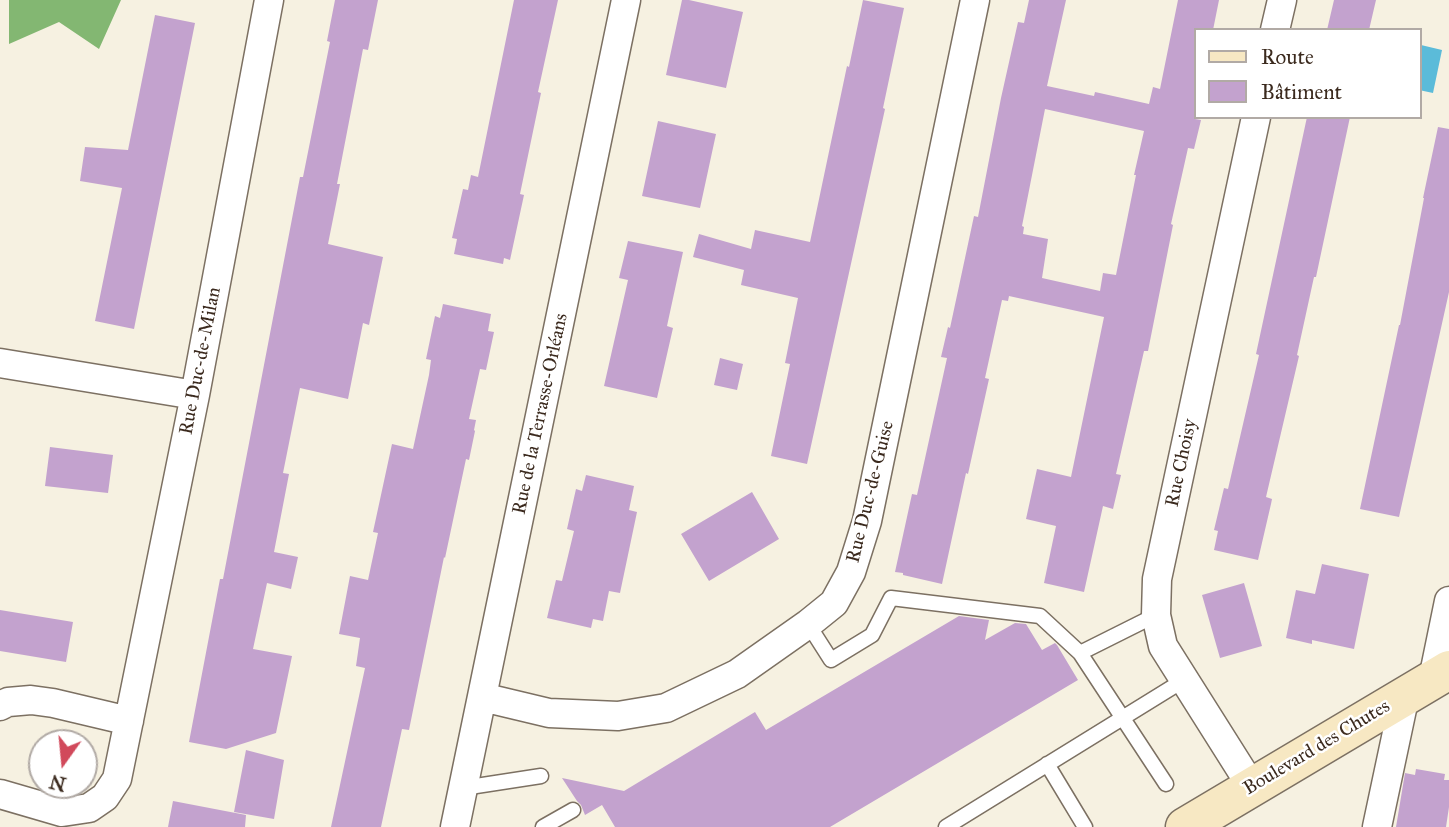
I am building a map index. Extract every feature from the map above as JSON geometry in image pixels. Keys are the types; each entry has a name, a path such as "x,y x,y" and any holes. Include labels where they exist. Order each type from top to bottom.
{"street":[{"name":"Rue Duc-de-Milan","path":"0,794 62,812 89,808 106,797 117,779 195,395 269,0"},
{"name":"Rue de la Terrasse-Orléans","path":"455,827 626,0"},
{"name":"Rue Duc-de-Guise","path":"482,697 549,713 618,716 666,708 737,674 834,603 852,572 867,521 975,0"},
{"path":"1275,28 1282,0"},
{"name":"Rue Choisy","path":"1252,787 1163,646 1156,615 1157,579 1256,119"},
{"path":"0,363 195,395"},
{"path":"1377,827 1429,681 1449,601"},
{"name":"Boulevard des Chutes","path":"1185,827 1429,681"},
{"path":"0,706 8,702 32,700 129,721"}],"lane":[{"path":"808,624 831,660 872,635 891,598 1040,616 1080,653 1166,784"},
{"path":"1080,653 1156,615"},
{"path":"946,827 963,823 1047,764 1184,680"},
{"path":"1047,764 1085,827"},
{"path":"463,788 541,776"},
{"path":"543,827 573,810"}],"green space":[{"path":"9,0 121,0 99,49 59,22 9,44"}],"water":[{"path":"1421,45 1442,50 1433,93 1421,90"}],"building":[{"path":"335,0 378,0 368,50 363,49 328,244 383,257 369,325 363,323 348,399 300,388 283,473 289,474 274,552 298,557 291,589 267,583 253,649 292,656 276,733 226,749 189,742 300,177 303,177 330,42 327,41"},
{"path":"514,0 558,0 520,194 524,195 510,260 504,258 503,264 454,254 457,239 452,238 463,189 468,190 471,175 478,177"},
{"path":"682,0 743,12 726,88 666,75"},
{"path":"863,0 904,8 883,108 885,109 807,464 771,456 790,364 785,363 798,298 741,285 744,270 693,257 699,234 751,249 755,230 810,242"},
{"path":"1029,0 1066,0 1047,86 1094,96 1095,92 1149,104 1153,87 1160,89 1178,0 1219,0 1213,28 1194,28 1194,119 1201,120 1194,149 1188,148 1148,351 1144,351 1116,474 1121,475 1113,509 1103,506 1084,592 1044,583 1056,526 1026,519 1037,469 1071,477 1104,317 1009,296 1008,301 1002,300 985,378 989,379 942,584 895,572 912,494 917,495 947,358 941,357 948,327 950,328 974,216 978,217 1018,22 1024,23","holes":["1045,109 1144,131 1116,275 1103,273 1100,291 1042,278 1048,239 1023,234 1022,226"]},
{"path":"1334,0 1376,0 1369,28 1327,28"},
{"path":"155,15 195,23 134,329 95,321 122,188 80,181 85,147 128,150"},
{"path":"1307,119 1350,119 1266,497 1272,499 1258,560 1214,550 1218,531 1214,530 1224,488 1228,489 1259,355 1256,354"},
{"path":"658,121 716,134 700,208 642,196"},
{"path":"1438,127 1449,129 1449,292 1399,517 1360,509 1400,325"},
{"path":"628,241 683,252 667,326 673,328 657,398 604,386 628,280 619,278"},
{"path":"443,304 491,314 488,331 494,332 486,370 480,369 469,419 476,420 469,460 466,459 444,557 409,730 402,729 381,827 331,827 365,668 356,666 360,638 339,634 350,576 368,580 378,533 373,532 392,444 413,449 429,375 431,360 426,359 435,316 440,318"},
{"path":"720,358 743,364 737,390 714,385"},
{"path":"50,447 113,455 108,493 45,486"},
{"path":"586,475 634,486 629,510 637,512 620,593 609,591 603,621 593,619 591,628 547,618 556,580 562,581 574,531 567,529 576,489 582,491"},
{"path":"752,492 779,539 709,581 681,534"},
{"path":"1322,564 1369,574 1354,649 1312,640 1312,644 1286,638 1296,590 1315,594"},
{"path":"1244,583 1262,646 1220,658 1202,595"},
{"path":"0,610 73,622 66,662 0,651"},
{"path":"959,616 989,620 985,640 1015,623 1026,624 1042,650 1055,643 1057,645 1078,680 830,827 615,827 602,805 585,815 562,778 624,791 755,712 766,730"},
{"path":"246,750 284,760 274,819 234,812"},
{"path":"1416,769 1445,774 1444,780 1449,780 1446,827 1396,827 1405,773 1415,775"},
{"path":"173,801 246,815 245,827 168,827"}]}
